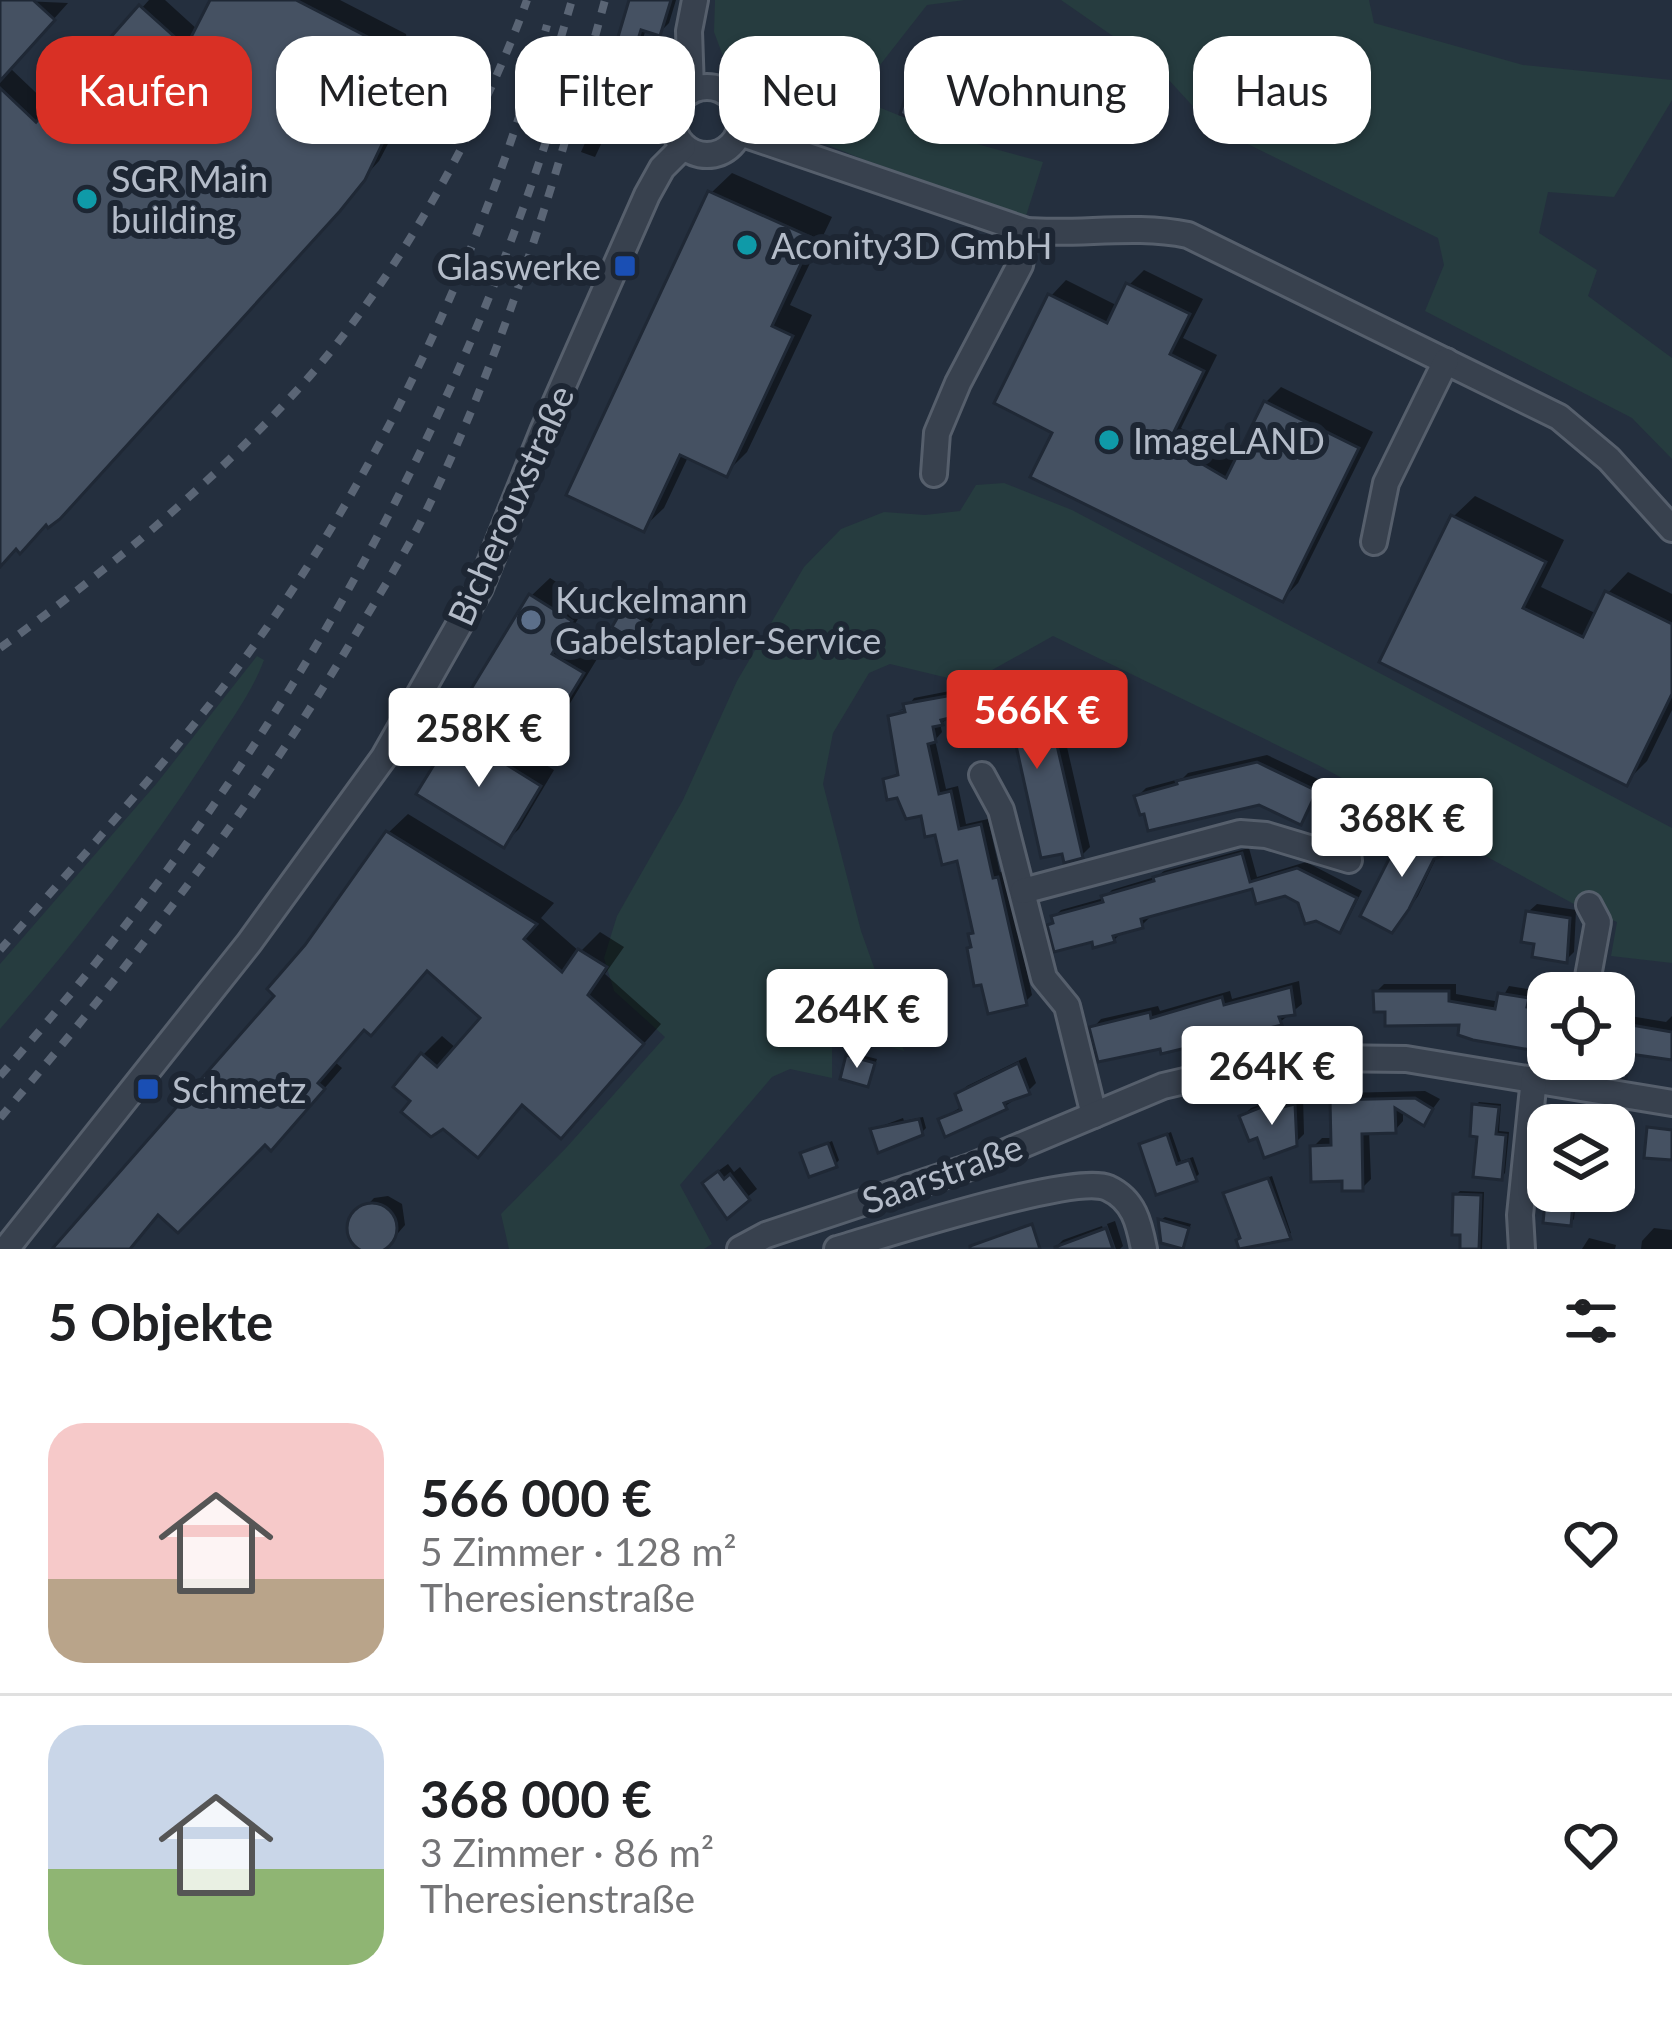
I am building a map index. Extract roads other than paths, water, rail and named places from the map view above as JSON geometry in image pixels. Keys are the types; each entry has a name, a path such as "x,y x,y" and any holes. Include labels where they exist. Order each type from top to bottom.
{"street":[{"path":"689,36 695,0"},
{"path":"681,144 698,155 716,156 733,144"},
{"path":"772,144 1027,231 1157,229 1188,235 1558,417 1609,459 1672,530"},
{"name":"Bicherouxstraße","path":"5,1249 250,943 384,757 480,589 647,195 662,168 683,147"},
{"path":"934,474 937,433 1020,266 1027,231"},
{"path":"1374,542 1386,483 1446,361"},
{"path":"982,776 1001,810 1044,978 1067,1006 1086,1119"},
{"path":"1023,891 1240,833 1266,835 1349,860"},
{"path":"1589,905 1598,922 1589,972"},
{"name":"Saarstraße","path":"740,1249 766,1234 970,1167 1163,1086 1240,1068 1323,1058 1406,1059 1527,1077"},
{"path":"1522,1249 1520,1215 1534,1080"},
{"name":"Saarstraße","path":"1599,1080 1672,1103"},
{"path":"837,1249 985,1205 1092,1185 1120,1195 1134,1210 1144,1249"}],"railway":[{"path":"0,648 82,587 200,487 274,415 342,338 405,247 462,147 527,0"},
{"path":"561,36 572,0"},
{"path":"0,1118 141,946 230,827 312,705 414,535 508,316 605,0"},
{"path":"0,950 218,694 326,537 403,397 470,251 547,25"},
{"path":"0,1076 187,843 270,720 347,592 416,460 478,325 544,144"}],"place":[{"name":"SGR Main building","path":"87,199"},
{"name":"Aconity3D GmbH","path":"747,245"},
{"name":"Glaswerke","path":"625,266"},
{"name":"ImageLAND","path":"1109,440"},
{"name":"Kuckelmann Gabelstapler-Service","path":"531,620"},
{"name":"Schmetz","path":"148,1089"}]}
